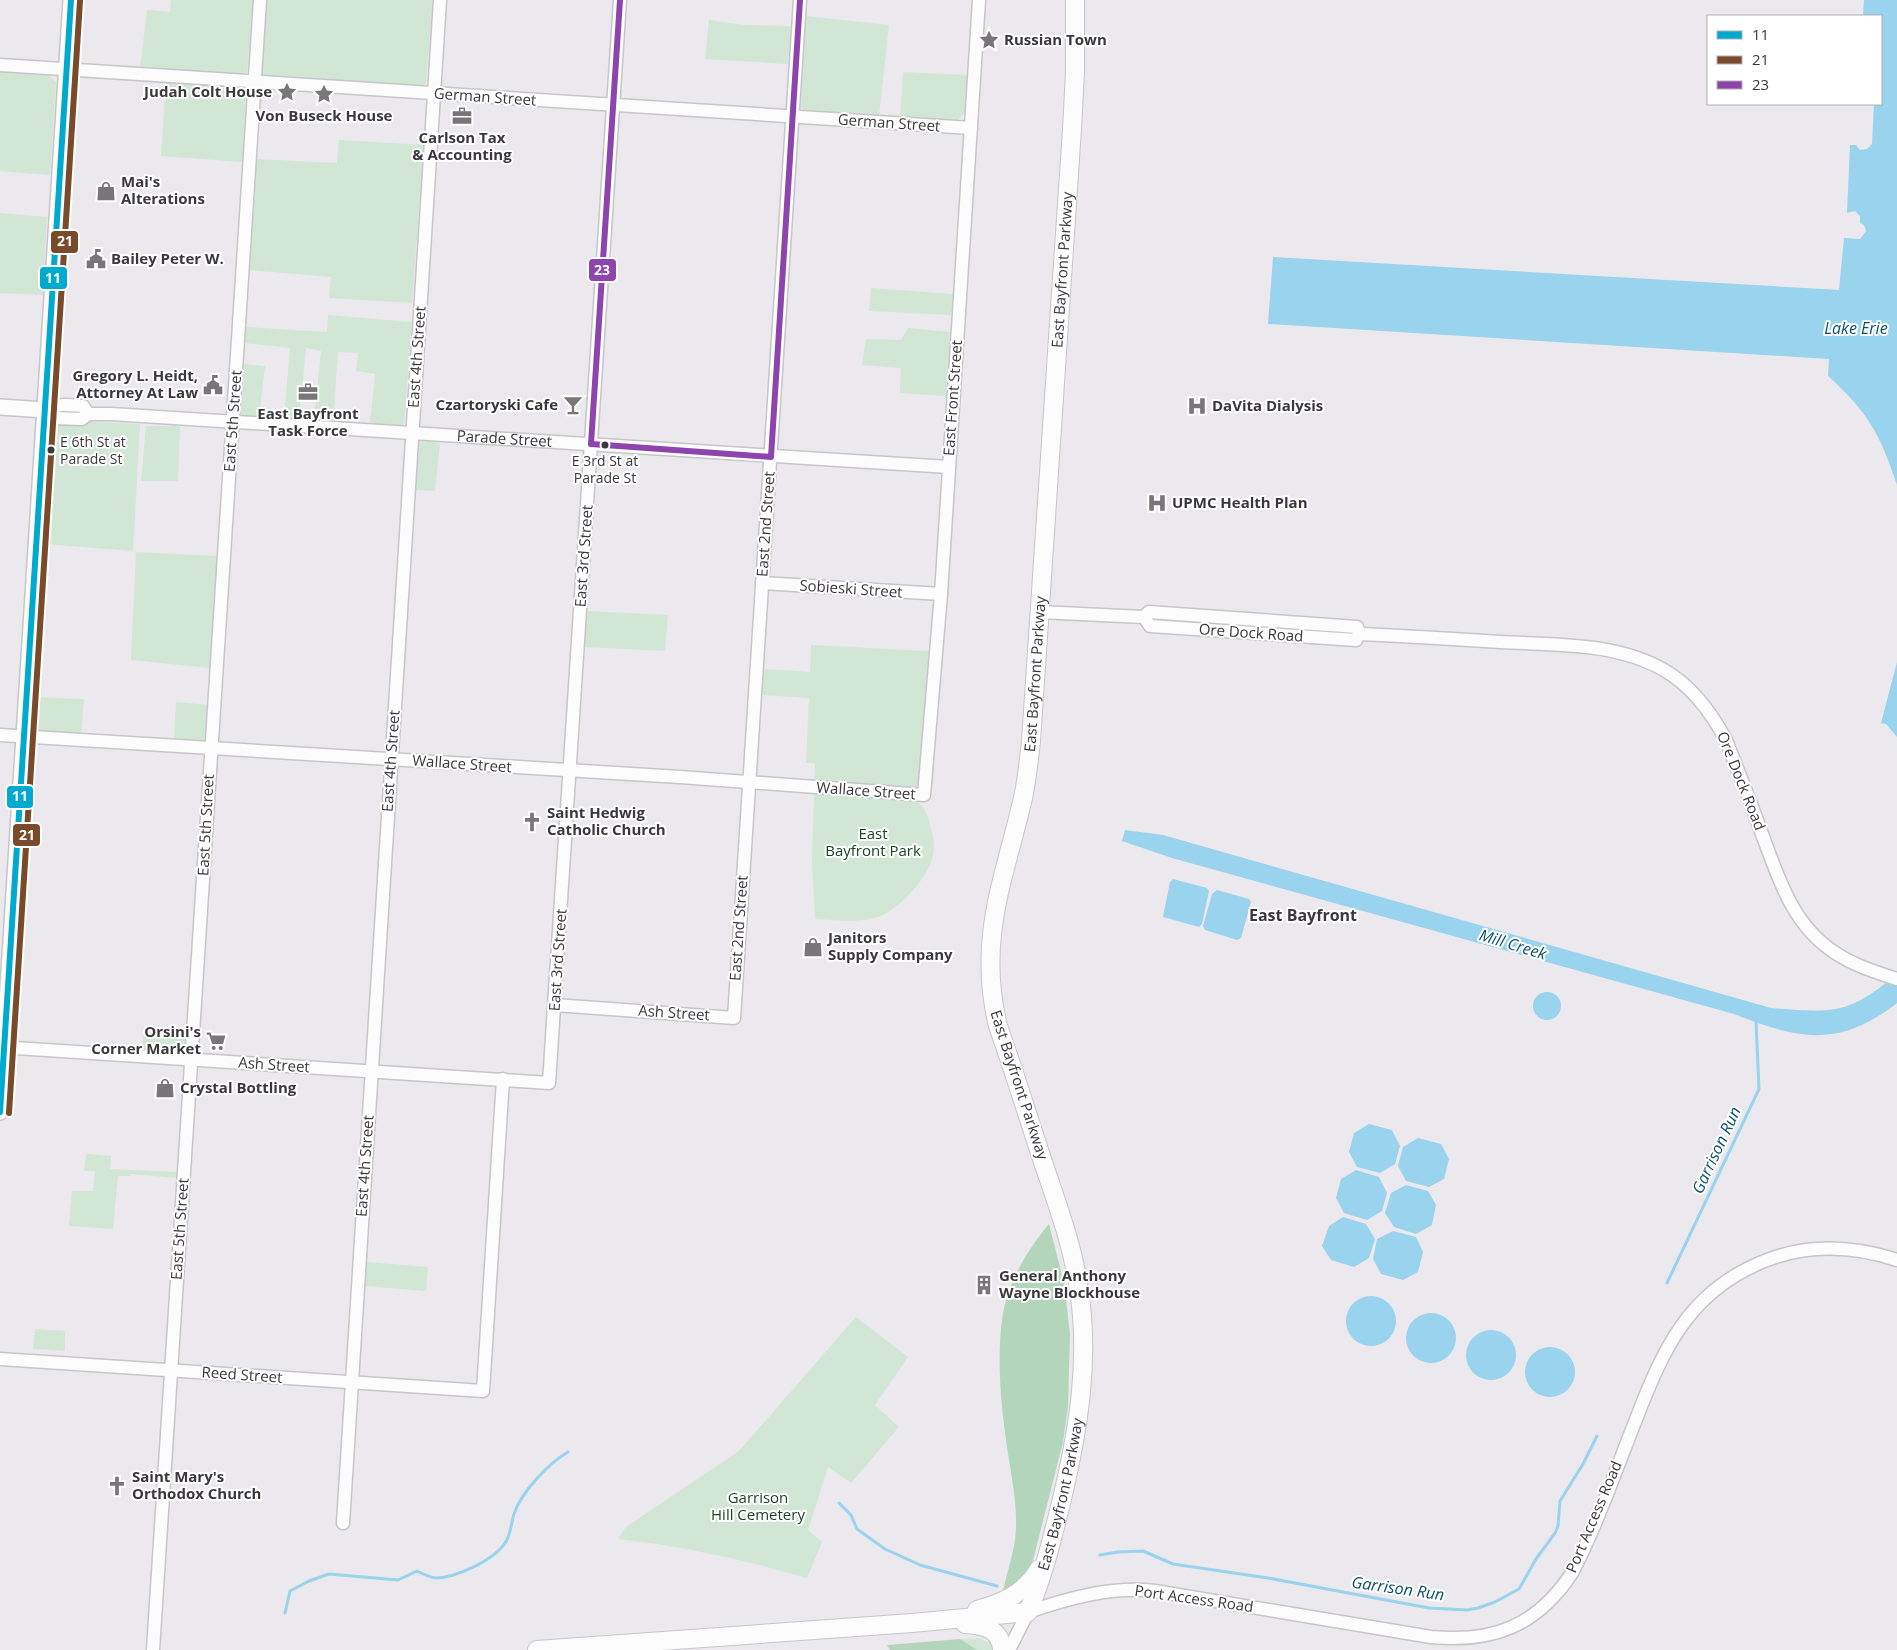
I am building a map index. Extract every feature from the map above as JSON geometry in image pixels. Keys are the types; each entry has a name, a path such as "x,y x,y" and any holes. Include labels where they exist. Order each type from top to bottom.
{"highway":[{"name":"East Bayfront Parkway","path":"1028,1612 1049,1551 1073,1451 1079,1416 1084,1352 1083,1318 1079,1288 1066,1230 998,1026 992,996 989,960 996,899 1023,797 1028,770 1074,82 1075,0"},
{"path":"938,1621 986,1608 1018,1593 1034,1576 1049,1551"},
{"path":"537,1650 938,1621 1028,1612"},
{"path":"938,1621 989,1628 1000,1638 1002,1650"}],"main road":[{"path":"0,1112 2,1047 24,737 71,0"},
{"name":"Parade Street","path":"0,407 45,410"}],"street":[{"name":"East 5th Street","path":"153,1650 260,0"},
{"name":"East 4th Street","path":"342,1523 440,0"},
{"name":"East 3rd Street","path":"549,1082 620,0"},
{"name":"East 2nd Street","path":"734,1018 800,0"},
{"name":"East Front Street","path":"924,795 941,594 979,0"},
{"name":"German Street","path":"0,65 254,83 971,128"},
{"name":"Parade Street","path":"45,410 52,418 82,419 88,414 949,467"},
{"name":"Sobieski Street","path":"762,583 941,594"},
{"name":"Ore Dock Road","path":"1039,612 1144,617 1149,612 1215,616 1357,627 1359,634 1590,648 1630,655 1664,670 1692,692 1715,719 1726,740 1789,903 1800,920 1817,938 1843,958 1894,978"},
{"name":"Wallace Street","path":"0,735 748,782 924,795"},
{"name":"Ash Street","path":"555,1004 734,1018"},
{"name":"Ash Street","path":"2,1047 549,1082"},
{"name":"Reed Street","path":"0,1359 483,1391 503,1079"},
{"name":"Port Access Road","path":"1028,1612 1083,1596 1132,1589 1155,1591 1430,1637 1467,1638 1507,1630 1543,1607 1558,1593 1572,1573 1659,1361 1679,1326 1705,1298 1726,1281 1750,1267 1794,1252 1827,1248 1853,1249 1897,1260"},
{"path":"1009,1650 1028,1612"}],"green space":[{"path":"171,0 253,0 247,72 239,75 140,69 147,10 170,12"},
{"path":"266,0 433,0 426,83 422,87 265,75 261,71"},
{"path":"805,16 889,25 879,116 806,111 801,107"},
{"path":"709,20 745,25 791,26 788,64 705,59"},
{"path":"0,72 49,75 56,82 50,175 0,171"},
{"path":"903,72 967,75 964,114 956,121 900,117"},
{"path":"166,83 246,90 243,162 161,156"},
{"path":"339,140 424,145 412,303 329,298 331,277 247,270 256,159 337,163"},
{"path":"0,213 47,217 43,295 0,293"},
{"path":"871,288 953,294 951,315 869,311"},
{"path":"328,315 412,322 404,425 391,427 370,423 375,374 356,371 358,353 338,352 333,421 314,420 321,351 306,348 299,419 284,418 290,348 245,343 246,327 327,332"},
{"path":"908,328 950,332 946,396 900,393 901,368 862,365 866,339 901,340"},
{"path":"244,364 265,366 259,417 243,417 241,413"},
{"path":"93,422 140,424 133,551 45,544 53,430 58,424"},
{"path":"146,426 180,426 178,481 141,481"},
{"path":"426,440 440,444 435,491 415,490 418,447 420,442"},
{"path":"136,552 217,556 210,668 131,660"},
{"path":"586,611 668,615 665,651 584,647"},
{"name":"East Bayfront Park","path":"811,645 930,651 921,779 917,786 917,802 924,809 928,818 932,832 933,855 931,863 921,881 906,898 883,915 867,920 815,919 812,862 815,763 806,763 809,698 762,695 763,669 810,672"},
{"path":"35,697 84,699 81,734 34,730"},
{"path":"176,702 209,705 204,742 174,740"},
{"path":"144,1030 187,1033 186,1051 184,1053 142,1051"},
{"path":"86,1154 111,1156 110,1169 177,1172 177,1178 131,1174 130,1176 118,1176 113,1229 69,1226 72,1191 93,1191 95,1171 84,1171"},
{"path":"1049,1224 1064,1283 1070,1334 1068,1407 1063,1442 1030,1572 1002,1596 1014,1546 1016,1529 1015,1498 1001,1398 1000,1347 1003,1314 1009,1290 1020,1266"},
{"path":"365,1262 428,1267 426,1291 364,1286"},
{"name":"Garrison Hill Cemetery","path":"856,1317 908,1357 875,1405 899,1427 851,1483 828,1467 808,1530 822,1542 807,1578 713,1554 618,1539 626,1527 739,1451"},
{"path":"35,1329 65,1331 65,1351 33,1349"},
{"path":"978,1638 988,1642 992,1639 995,1650 977,1650 960,1639"},
{"path":"960,1639 977,1650 890,1650 887,1645"}],"water":[{"name":"Lake Erie","path":"1864,0 1897,0 1897,485 1885,452 1871,425 1853,401 1828,376 1829,359 1268,324 1273,257 1839,290 1844,238 1860,239 1866,231 1864,225 1860,223 1860,216 1855,211 1847,213 1850,145 1856,145 1860,150 1867,149 1872,144 1874,105 1882,105 1882,15 1863,15"},
{"path":"1897,662 1897,737 1886,724 1881,723"},
{"name":"Mill Creek","path":"1125,830 1163,835 1771,1008 1810,1011 1839,1008 1853,1004 1866,997 1897,973 1897,1003 1876,1018 1856,1028 1817,1035 1798,1034 1757,1023 1734,1014 1172,858 1122,841"},
{"path":"1173,879 1207,888 1209,891 1202,924 1199,927 1163,917 1170,882"},
{"path":"1217,890 1249,899 1251,902 1241,938 1237,940 1205,930 1203,926 1212,894"},
{"path":"1547,992 1557,996 1561,1006 1557,1016 1547,1020 1537,1016 1533,1006 1537,996"},
{"path":"1369,1124 1392,1130 1400,1146 1395,1164 1380,1173 1357,1167 1349,1152 1354,1133"},
{"path":"1418,1138 1441,1144 1449,1159 1444,1179 1429,1187 1406,1181 1398,1166 1403,1147"},
{"path":"1356,1170 1379,1177 1387,1193 1382,1211 1367,1220 1344,1213 1336,1198 1341,1179"},
{"path":"1406,1185 1428,1191 1436,1205 1432,1225 1416,1234 1394,1227 1385,1213 1391,1193"},
{"path":"1343,1217 1366,1224 1375,1239 1369,1258 1354,1267 1331,1260 1322,1246 1329,1226"},
{"path":"1393,1231 1416,1237 1423,1252 1418,1272 1403,1280 1381,1274 1373,1259 1377,1239"},
{"path":"1366,1296 1376,1296 1389,1303 1396,1316 1396,1326 1389,1339 1376,1346 1366,1346 1357,1342 1350,1335 1346,1326 1346,1316 1350,1307 1357,1300"},
{"path":"1426,1313 1436,1313 1449,1320 1456,1333 1456,1343 1449,1356 1436,1363 1426,1363 1417,1359 1410,1352 1406,1343 1406,1333 1410,1324 1417,1317"},
{"path":"1491,1330 1501,1332 1509,1337 1514,1345 1516,1355 1514,1365 1509,1373 1501,1378 1491,1380 1481,1378 1473,1373 1468,1365 1466,1355 1468,1345 1473,1337 1481,1332"},
{"path":"1545,1347 1555,1347 1568,1354 1575,1367 1575,1377 1568,1390 1555,1397 1545,1397 1536,1393 1529,1386 1525,1377 1525,1367 1529,1358 1536,1351"}],"waterway":[{"name":"Garrison Run","path":"1667,1283 1759,1089 1756,1022"},
{"name":"Garrison Run","path":"1100,1555 1143,1551 1173,1564 1268,1578 1429,1608 1467,1610 1478,1608 1495,1602 1519,1589 1536,1559 1555,1533 1558,1526 1560,1501 1583,1464 1597,1436"},
{"name":"Garrison Run","path":"285,1613 290,1591 309,1581 329,1574 398,1580 417,1571 435,1578 453,1575 484,1562 500,1549 507,1540 514,1514 529,1488 544,1471 568,1452"},
{"name":"Garrison Run","path":"839,1503 851,1515 857,1529 885,1549 920,1565 997,1586"}],"transit line":[{"name":"11","path":"0,1112 71,0"},
{"name":"23","path":"620,0 591,444 771,457 800,0"},
{"name":"21","path":"9,1113 80,1"}],"place":[{"name":"Russian Town","path":"989,40"},
{"name":"Judah Colt House","path":"287,92"},
{"name":"Von Buseck House","path":"324,94"},
{"name":"Carlson Tax & Accounting","path":"462,116"},
{"name":"Mai's Alterations","path":"106,191"},
{"name":"Bailey Peter W.","path":"96,259"},
{"name":"Gregory L. Heidt, Attorney At Law","path":"213,385"},
{"name":"East Bayfront Task Force","path":"308,392"},
{"name":"Czartoryski Cafe","path":"573,405"},
{"name":"DaVita Dialysis","path":"1197,406"},
{"name":"E 3rd St at Parade St","path":"605,445"},
{"name":"E 6th St at Parade St","path":"51,450"},
{"name":"UPMC Health Plan","path":"1157,503"},
{"name":"Saint Hedwig Catholic Church","path":"532,822"},
{"name":"Janitors Supply Company","path":"813,947"},
{"name":"Orsini's Corner Market","path":"216,1041"},
{"name":"Crystal Bottling","path":"165,1088"},
{"name":"General Anthony Wayne Blockhouse","path":"984,1285"},
{"name":"Saint Mary's Orthodox Church","path":"117,1486"}],"district":[{"name":"East Bayfront","path":"1303,915"}]}
